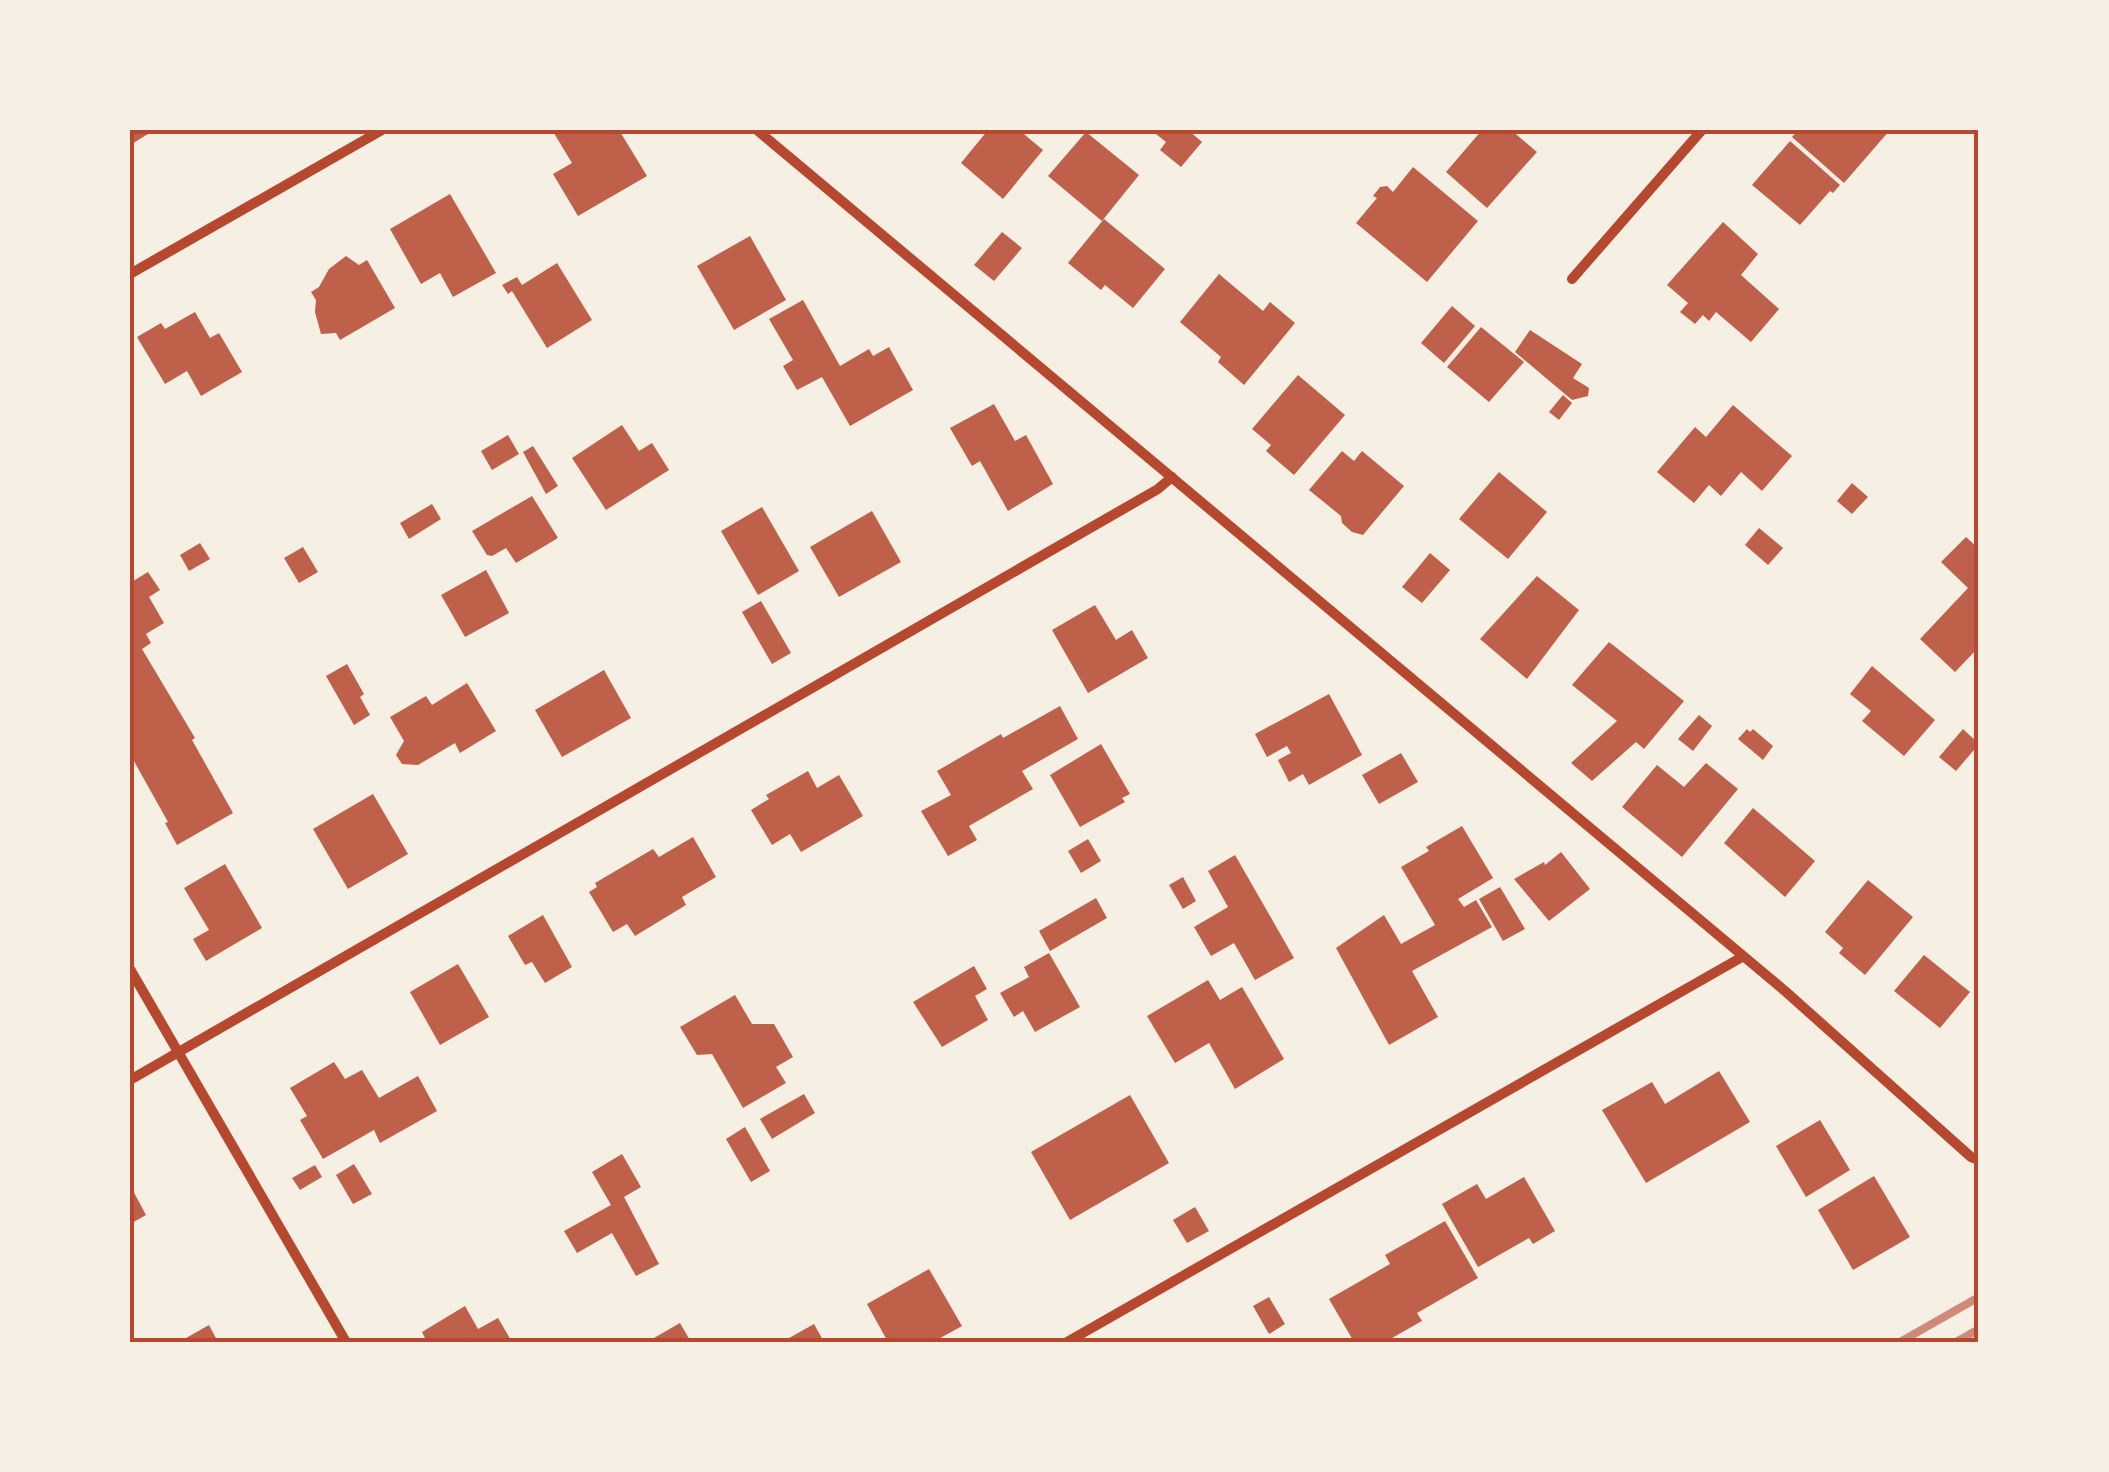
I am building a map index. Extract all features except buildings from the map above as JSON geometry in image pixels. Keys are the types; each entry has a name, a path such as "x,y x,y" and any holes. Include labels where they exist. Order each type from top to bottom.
{"street":[{"path":"130,274 382,130"},
{"path":"757,130 1785,991 1979,1160"},
{"path":"1572,278 1702,130"},
{"path":"130,1080 1142,498 1172,477"},
{"path":"1066,1342 1742,957"},
{"path":"130,970 346,1342"}],"railway":[{"path":"1900,1342 1979,1297"},
{"path":"1956,1342 1979,1329"}]}
